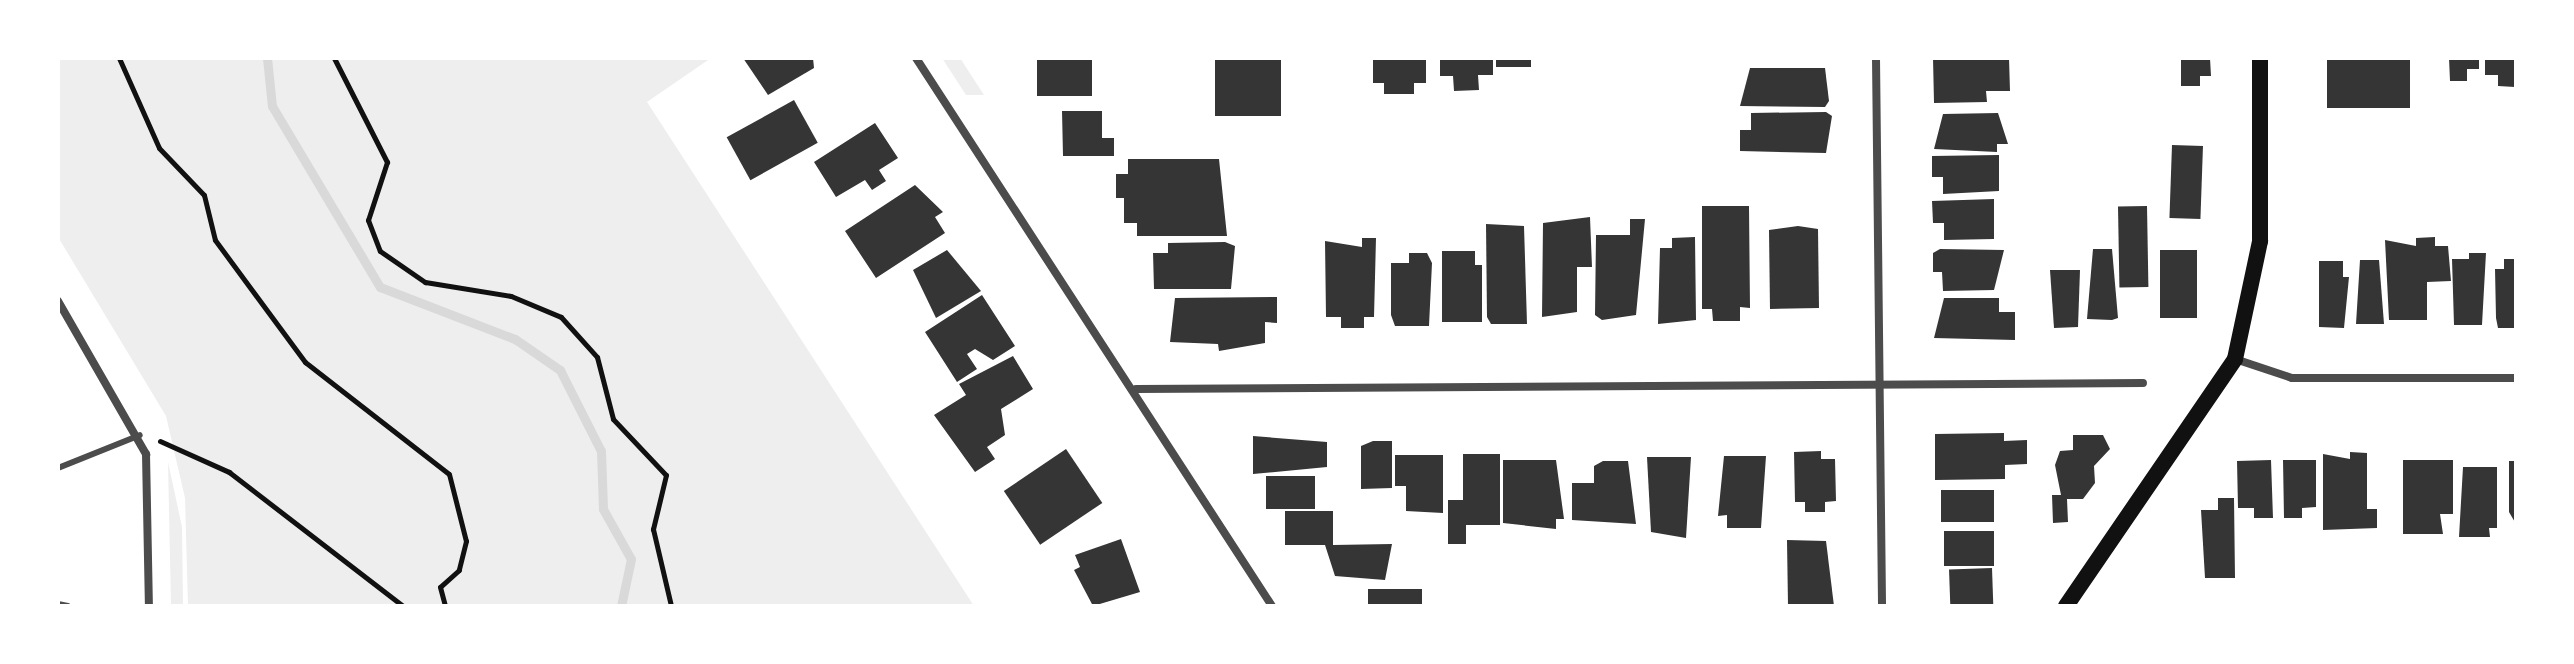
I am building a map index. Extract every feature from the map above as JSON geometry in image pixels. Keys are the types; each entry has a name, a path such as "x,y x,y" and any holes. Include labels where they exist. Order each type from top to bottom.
{"main road":[{"path":"2066,606 2235,359 2260,241 2260,58"}],"street":[{"path":"916,58 1136,389 1272,606"},
{"path":"1876,58 1882,606"},
{"path":"58,301 140,435 148,469 149,606"},
{"path":"2235,359 2292,378 2516,378"},
{"path":"1136,389 2143,383"}],"lane":[{"path":"58,468 140,435"},
{"path":"58,604 68,606"}],"path":[{"path":"119,58 159,148 204,195 215,240 305,362 449,474 466,541 459,570 440,587 445,606"},
{"path":"334,58 387,162 368,220 380,251 425,282 511,296 561,317 597,357 613,419 666,475 653,529 671,606"},
{"path":"140,435 229,472 403,606"}],"shaded area":[{"path":"58,58 711,58 647,102 974,606 188,606 185,498 166,416 58,237"},
{"path":"942,58 960,58 984,95 966,95"},
{"path":"168,462 182,527 183,606 171,606"}],"building":[{"path":"743,58 813,58 814,68 768,95"},
{"path":"1037,58 1092,58 1092,96 1037,96"},
{"path":"1215,58 1281,58 1281,116 1215,116"},
{"path":"1373,58 1426,58 1426,83 1414,83 1414,94 1384,94 1384,83 1373,83"},
{"path":"1440,58 1493,58 1493,75 1478,75 1479,90 1454,91 1453,76 1440,76"},
{"path":"1496,58 1531,58 1531,67 1496,67"},
{"path":"1933,58 2009,58 2010,91 1986,91 1987,102 1934,103"},
{"path":"2181,58 2210,58 2211,76 2200,76 2200,86 2181,86"},
{"path":"2327,58 2410,58 2410,108 2327,108"},
{"path":"2449,58 2479,58 2479,69 2467,69 2467,81 2450,81"},
{"path":"2485,58 2515,58 2515,87 2498,86 2498,75 2485,75"},
{"path":"1750,68 1825,68 1829,101 1825,107 1740,106"},
{"path":"794,100 818,143 750,180 727,137"},
{"path":"1062,111 1102,111 1102,138 1114,138 1114,156 1063,156"},
{"path":"1826,112 1832,116 1826,153 1740,151 1740,130 1751,130 1751,113"},
{"path":"1998,113 2008,144 1997,144 1997,152 1934,149 1943,114"},
{"path":"875,123 898,158 879,170 886,181 872,190 865,180 836,197 814,162"},
{"path":"2172,145 2203,146 2200,219 2169,218"},
{"path":"1999,155 1999,191 1943,194 1943,177 1932,177 1932,156"},
{"path":"1128,159 1219,159 1227,236 1137,236 1137,223 1124,223 1124,198 1116,198 1116,174 1128,174"},
{"path":"915,185 943,212 935,217 945,233 876,278 845,231"},
{"path":"1994,199 1994,239 1944,240 1944,223 1933,223 1932,201"},
{"path":"1702,206 1749,206 1750,308 1740,307 1740,321 1713,321 1712,309 1702,309"},
{"path":"2147,206 2148,287 2119,287 2118,207"},
{"path":"1590,217 1592,267 1577,267 1577,312 1542,317 1543,223"},
{"path":"1630,219 1645,219 1636,315 1602,320 1595,315 1596,235 1630,235"},
{"path":"1486,224 1524,226 1527,324 1491,324 1487,317"},
{"path":"1798,226 1818,229 1819,308 1770,309 1769,230"},
{"path":"1695,237 1696,320 1658,324 1660,248 1672,248 1672,238"},
{"path":"2435,237 2435,246 2448,246 2451,281 2427,282 2427,320 2389,320 2385,240 2416,246 2416,238"},
{"path":"1362,238 1376,238 1374,317 1364,317 1364,328 1341,328 1341,317 1326,317 1325,241 1362,247"},
{"path":"1225,242 1235,246 1231,289 1154,289 1153,253 1168,253 1168,243"},
{"path":"1940,249 2004,250 1994,290 1943,291 1942,272 1933,272 1933,253"},
{"path":"2093,249 2112,249 2118,318 2112,320 2087,319"},
{"path":"947,250 981,291 936,318 913,270"},
{"path":"2160,250 2197,250 2197,318 2160,318"},
{"path":"1442,251 1475,251 1475,265 1482,265 1482,322 1442,322"},
{"path":"1409,253 1427,253 1432,263 1429,326 1395,326 1391,315 1391,263 1409,263"},
{"path":"2469,253 2486,253 2482,325 2454,325 2452,259 2469,259"},
{"path":"2504,259 2516,259 2514,328 2498,328 2496,318 2495,269 2504,269"},
{"path":"2360,260 2379,260 2384,324 2356,324"},
{"path":"2319,261 2343,261 2343,277 2349,277 2344,328 2319,327"},
{"path":"2050,270 2080,270 2078,327 2054,328"},
{"path":"982,295 1015,346 993,360 975,349 967,354 977,369 957,382 925,332"},
{"path":"1277,297 1277,323 1265,322 1265,343 1219,351 1218,344 1170,342 1175,298"},
{"path":"1944,298 1999,298 1999,312 2015,312 2015,340 1934,338"},
{"path":"1013,356 1033,389 1001,409 1005,435 987,447 995,459 975,472 934,415 966,395 959,384"},
{"path":"2004,433 2004,441 2027,440 2027,464 2005,465 2005,479 1935,480 1935,434"},
{"path":"2073,435 2103,435 2110,449 2094,466 2095,483 2083,499 2067,499 2068,522 2053,523 2052,495 2061,495 2055,465 2060,451 2073,450"},
{"path":"1253,436 1327,442 1327,467 1253,474"},
{"path":"1373,441 1392,441 1392,488 1361,489 1361,446"},
{"path":"1066,449 1102,503 1040,545 1004,491"},
{"path":"1821,451 1821,459 1835,459 1836,501 1825,502 1825,512 1805,512 1805,502 1795,502 1794,452"},
{"path":"2350,452 2367,453 2367,509 2377,509 2377,528 2323,530 2323,454 2350,459"},
{"path":"1463,454 1500,454 1500,525 1466,525 1466,544 1448,544 1448,500 1463,500"},
{"path":"1395,455 1443,455 1443,513 1406,511 1406,486 1395,486"},
{"path":"1724,456 1766,456 1761,528 1727,528 1727,515 1718,516"},
{"path":"1647,457 1691,457 1686,538 1651,532"},
{"path":"1503,460 1556,460 1564,519 1556,519 1556,529 1503,523"},
{"path":"2271,460 2273,518 2254,518 2254,508 2238,508 2237,461"},
{"path":"2283,460 2316,460 2316,507 2302,508 2302,518 2284,518"},
{"path":"2403,460 2453,460 2453,514 2440,514 2443,534 2403,534"},
{"path":"1603,461 1628,461 1636,524 1572,520 1572,483 1594,483 1594,466"},
{"path":"2509,461 2516,461 2516,524 2509,512"},
{"path":"2463,467 2497,467 2497,528 2489,528 2490,537 2459,537"},
{"path":"1266,476 1315,476 1315,509 1266,509"},
{"path":"1941,490 1994,490 1994,522 1941,522"},
{"path":"2218,498 2234,498 2235,578 2205,578 2201,510 2218,510"},
{"path":"1285,511 1333,511 1333,545 1392,544 1385,580 1335,576 1325,545 1285,545"},
{"path":"1944,531 1994,531 1994,566 1944,566"},
{"path":"1121,539 1140,592 1093,606 1074,570 1080,567 1075,555"},
{"path":"1787,540 1826,541 1834,606 1788,606"},
{"path":"1992,568 1993,606 1950,606 1949,570"},
{"path":"1368,589 1422,589 1422,606 1368,606"}],"waterway":[{"path":"267,58 272,106 380,287 515,339 560,370 601,451 603,509 631,559 621,606"}]}
